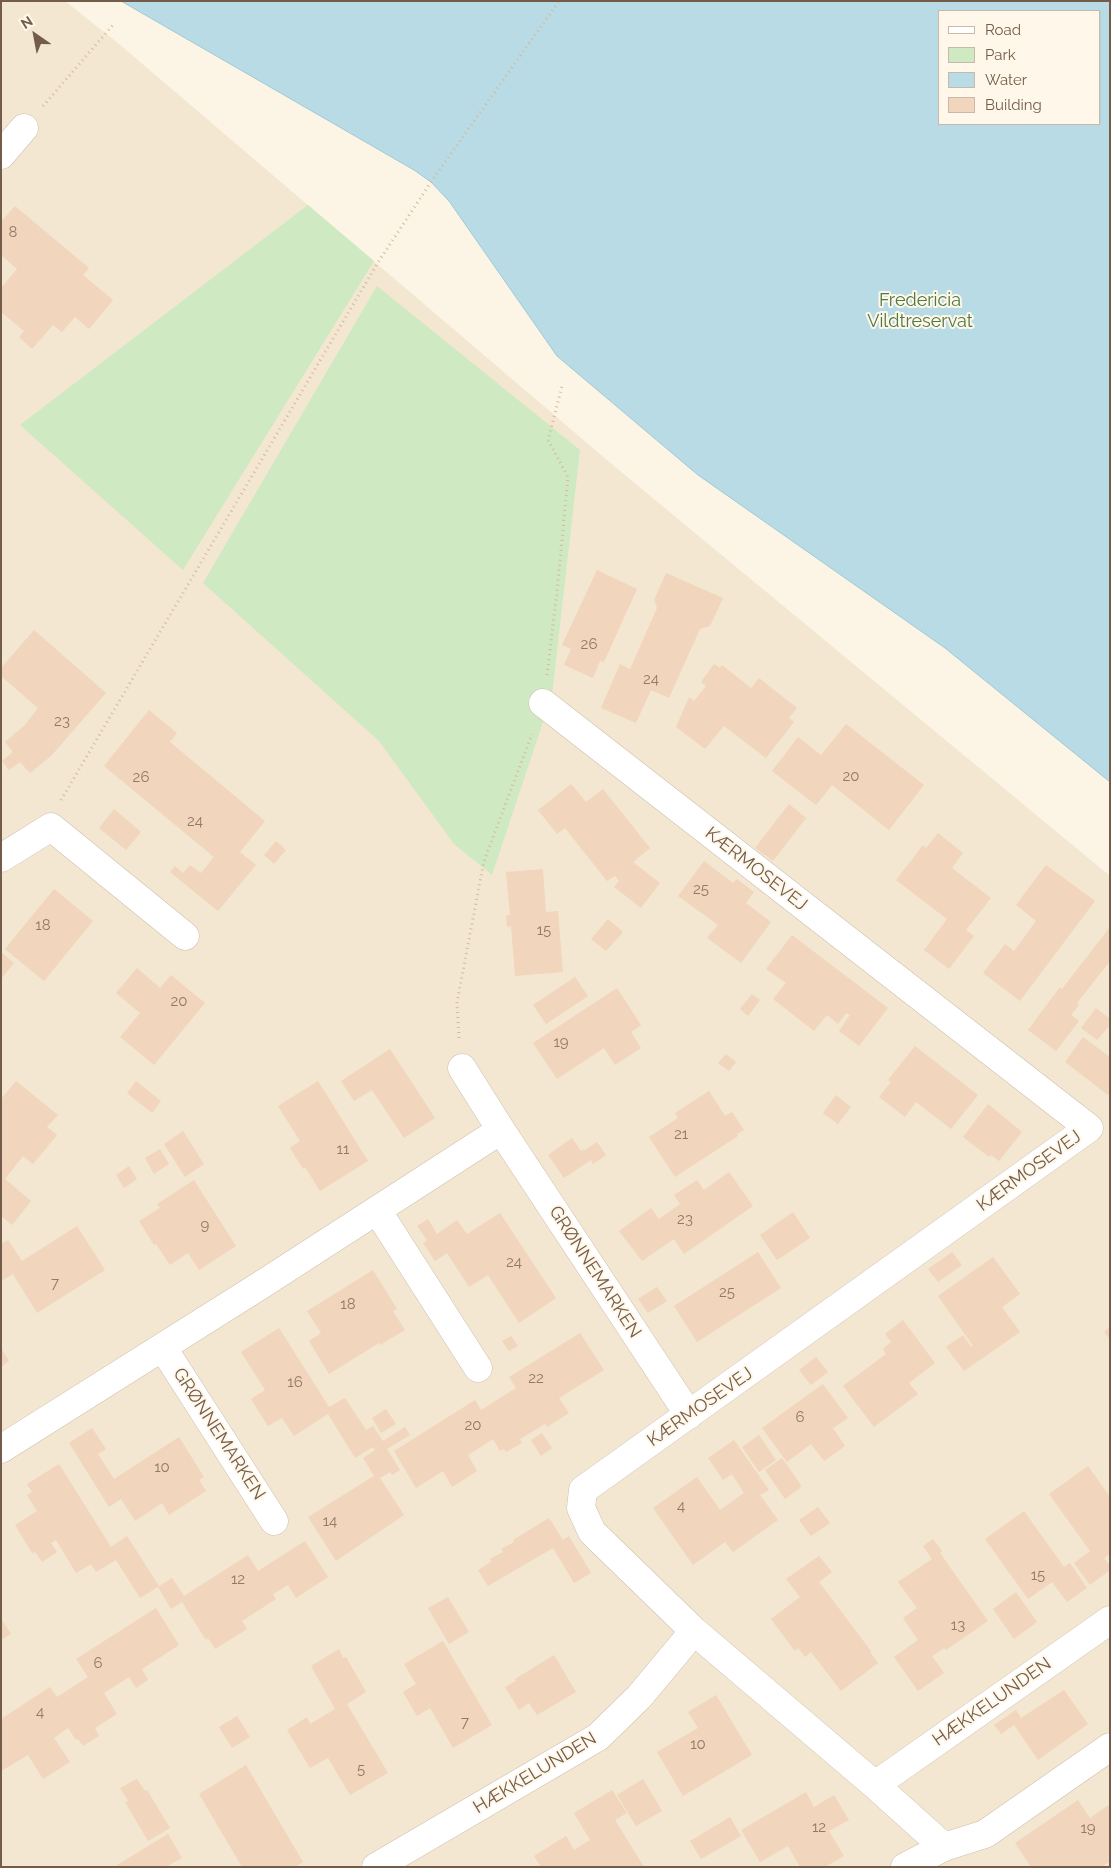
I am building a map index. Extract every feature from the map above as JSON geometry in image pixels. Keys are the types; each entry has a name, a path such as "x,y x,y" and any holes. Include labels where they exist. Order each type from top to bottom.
{"street":[{"path":"1,155 24,128"},
{"name":"KÆRMOSEVEJ","path":"543,703 1089,1128 583,1490 581,1508 592,1532 694,1631"},
{"path":"1,858 51,828 185,936"},
{"name":"GRØNNEMARKEN","path":"462,1068 689,1415"},
{"path":"1,1448 163,1348 501,1130"},
{"path":"377,1210 478,1368"},
{"name":"GRØNNEMARKEN","path":"163,1348 274,1521"},
{"name":"HÆKKELUNDEN","path":"875,1785 1110,1620"},
{"path":"694,1631 875,1785 944,1847"},
{"name":"HÆKKELUNDEN","path":"376,1867 598,1738 639,1697 694,1631"},
{"path":"905,1867 944,1847 984,1834 1110,1747"}],"path":[{"path":"66,792 378,264 431,182 559,1"},
{"path":"24,128 113,25"},
{"path":"462,1068 457,1002 484,861 543,703 558,592 568,477 548,440 562,386"}],"shaded area":[{"path":"1,1 65,1 119,44 614,466 1110,876 1110,1867 1,1867"}],"green space":[{"path":"308,205 374,261 183,570 20,425"},
{"path":"377,286 580,450 552,695 492,875 454,844 379,741 203,583"}],"water":[{"name":"Fredericia Vildtreservat","path":"121,1 1110,1 1110,782 945,648 698,475 557,356 449,201 431,182 414,170"}],"building":[{"path":"15,206 89,268 83,275 113,300 89,329 75,317 62,332 53,325 32,349 19,337 24,331 1,312 1,288 17,269 1,255 1,222"},
{"path":"597,570 637,589 604,662 600,661 593,678 564,665 571,649 562,645"},
{"path":"666,573 723,598 710,626 700,629 669,698 651,690 636,723 601,708 620,664 630,669 657,608 654,600"},
{"path":"34,630 106,693 51,756 30,773 20,762 9,770 2,761 13,752 5,742 25,725 38,708 1,676 1,668"},
{"path":"714,664 720,668 722,665 751,688 759,678 797,708 789,718 794,722 766,758 724,726 705,749 676,727 689,697 694,701 706,686 701,682"},
{"path":"149,710 177,733 170,742 265,821 240,852 256,865 218,911 170,872 175,866 183,873 190,865 201,873 214,857 104,766"},
{"path":"846,724 924,785 889,830 832,785 816,805 772,771 798,737 821,755"},
{"path":"571,784 586,802 603,789 650,848 633,862 660,883 641,908 614,887 619,881 615,876 607,881 565,828 557,834 538,810"},
{"path":"789,804 806,818 773,861 755,848"},
{"path":"114,809 141,832 126,850 99,828"},
{"path":"938,833 963,853 952,868 991,898 966,930 974,936 949,969 924,950 947,919 896,880 923,845 926,848"},
{"path":"276,841 286,850 274,864 264,855"},
{"path":"704,861 733,883 737,879 754,892 746,903 771,922 741,963 707,938 718,925 678,896"},
{"path":"1046,865 1095,901 1020,1001 983,973 1005,944 1014,951 1036,921 1016,905"},
{"path":"543,869 546,912 558,911 563,972 515,976 511,926 507,927 506,915 510,915 506,872"},
{"path":"54,889 93,921 44,981 5,949"},
{"path":"608,919 623,932 606,951 591,939"},
{"path":"1110,927 1110,961 1077,1003 1079,1005 1071,1015 1079,1021 1056,1051 1028,1030 1060,987 1062,989"},
{"path":"792,935 888,1008 859,1046 839,1031 850,1015 846,1013 838,1024 827,1015 814,1031 773,999 786,983 766,969"},
{"path":"1,952 14,963 1,979"},
{"path":"137,968 160,988 171,975 205,1003 154,1065 120,1037 140,1013 116,993"},
{"path":"575,977 588,996 546,1024 533,1005"},
{"path":"617,988 641,1025 631,1032 641,1048 615,1065 604,1048 557,1079 533,1043"},
{"path":"752,994 760,1000 748,1016 740,1009"},
{"path":"1096,1008 1110,1019 1110,1025 1097,1040 1081,1028"},
{"path":"1083,1037 1110,1057 1110,1093 1108,1095 1065,1062"},
{"path":"915,1046 978,1095 951,1129 916,1102 905,1117 879,1097 891,1082 888,1080"},
{"path":"390,1049 435,1118 404,1138 372,1090 354,1101 341,1081"},
{"path":"726,1054 736,1062 729,1071 718,1063"},
{"path":"16,1081 58,1115 47,1127 57,1135 33,1164 23,1156 5,1179 31,1201 12,1225 1,1216 1,1099"},
{"path":"136,1081 161,1101 152,1113 127,1093"},
{"path":"318,1081 368,1161 320,1191 290,1148 300,1141 278,1106"},
{"path":"709,1091 725,1116 732,1112 744,1130 737,1134 738,1136 675,1177 649,1137 678,1118 675,1113"},
{"path":"836,1095 851,1107 838,1124 823,1113"},
{"path":"988,1104 1022,1132 999,1161 991,1155 989,1157 963,1137"},
{"path":"183,1131 204,1164 185,1177 164,1144"},
{"path":"572,1138 581,1151 597,1142 606,1155 593,1164 591,1160 564,1178 548,1155"},
{"path":"160,1149 169,1164 154,1174 145,1158"},
{"path":"129,1166 137,1179 124,1188 116,1175"},
{"path":"729,1172 753,1206 684,1254 674,1239 642,1261 619,1231 651,1208 659,1219 680,1204 674,1195 697,1180 704,1190"},
{"path":"194,1180 236,1246 199,1270 188,1253 170,1265 156,1244 154,1245 139,1221 160,1208 157,1204"},
{"path":"793,1212 810,1238 777,1260 760,1235"},
{"path":"500,1213 556,1298 519,1323 488,1275 469,1287 447,1253 435,1261 423,1243 427,1240 417,1226 428,1219 437,1234 457,1220 467,1234"},
{"path":"77,1226 105,1270 37,1313 13,1274 1,1281 1,1244 8,1240 22,1261"},
{"path":"758,1252 781,1288 697,1342 674,1306"},
{"path":"952,1252 962,1265 938,1282 928,1269"},
{"path":"993,1257 1020,1294 1002,1307 1020,1332 964,1371 946,1347 963,1335 971,1347 973,1346 938,1296"},
{"path":"373,1270 397,1309 393,1311 405,1330 380,1345 379,1343 329,1374 309,1341 321,1333 307,1311"},
{"path":"657,1287 667,1301 648,1313 638,1299"},
{"path":"903,1320 935,1363 909,1383 918,1394 874,1427 843,1386 886,1354 883,1349 891,1342 885,1334"},
{"path":"1110,1327 1110,1339 1104,1332"},
{"path":"279,1328 329,1407 345,1398 366,1430 373,1426 383,1441 405,1427 410,1435 387,1449 400,1470 392,1475 390,1472 380,1478 404,1515 336,1561 308,1517 374,1476 363,1458 375,1450 373,1447 355,1458 328,1414 294,1436 282,1418 268,1426 251,1399 265,1390 241,1352"},
{"path":"580,1333 604,1370 559,1398 569,1413 547,1427 545,1424 520,1439 522,1443 506,1452 504,1449 500,1451 493,1439 468,1455 477,1471 452,1487 443,1471 416,1488 394,1451 475,1400 481,1410 516,1388 509,1377"},
{"path":"511,1336 518,1346 509,1351 502,1341"},
{"path":"1,1348 9,1361 1,1367"},
{"path":"816,1357 828,1372 811,1385 799,1370"},
{"path":"823,1384 848,1418 833,1428 845,1446 824,1461 811,1444 787,1462 762,1428"},
{"path":"386,1409 396,1424 381,1433 372,1418"},
{"path":"92,1428 106,1449 98,1454 114,1479 179,1437 204,1477 199,1480 206,1491 169,1515 162,1503 135,1521 121,1499 109,1507 69,1443"},
{"path":"542,1433 552,1448 541,1456 531,1440"},
{"path":"759,1435 776,1460 759,1472 742,1447"},
{"path":"734,1440 769,1490 760,1495 778,1520 733,1552 725,1542 693,1565 653,1508 697,1477 720,1510 744,1493 732,1474 723,1480 708,1458"},
{"path":"782,1458 801,1485 800,1488 785,1499 765,1470"},
{"path":"59,1464 111,1547 127,1536 158,1587 140,1598 116,1560 96,1572 91,1564 76,1573 56,1540 51,1543 57,1552 42,1562 35,1552 32,1553 15,1525 37,1511 27,1495 32,1492 27,1484"},
{"path":"1088,1466 1110,1497 1110,1554 1104,1558 1110,1566 1110,1570 1090,1585 1074,1563 1090,1551 1049,1494"},
{"path":"818,1507 830,1523 811,1536 799,1520"},
{"path":"1024,1511 1064,1567 1070,1563 1087,1588 1067,1602 1052,1582 1028,1599 985,1539"},
{"path":"549,1518 563,1540 569,1536 591,1573 574,1583 553,1548 488,1586 478,1570 491,1562 490,1559 503,1552 501,1549 514,1542 513,1540"},
{"path":"933,1539 942,1551 940,1553 988,1621 946,1650 944,1648 932,1656 944,1673 918,1691 894,1657 918,1640 903,1618 917,1608 898,1582 932,1559 923,1546"},
{"path":"305,1541 328,1577 296,1598 288,1585 273,1594 276,1599 242,1621 247,1629 215,1649 208,1638 206,1640 182,1602 171,1609 158,1587 172,1578 184,1596 248,1555 258,1571"},
{"path":"819,1556 832,1572 819,1582 878,1663 841,1691 811,1652 805,1657 798,1648 795,1651 771,1619 800,1597 786,1579"},
{"path":"1016,1592 1037,1622 1014,1639 993,1609"},
{"path":"448,1597 469,1632 449,1644 428,1608"},
{"path":"156,1608 179,1645 142,1669 148,1680 136,1688 129,1677 104,1693 117,1714 95,1728 99,1736 83,1746 78,1739 76,1740 68,1728 54,1738 70,1762 43,1779 28,1755 1,1771 1,1719 50,1687 57,1697 88,1677 76,1659"},
{"path":"1,1619 11,1634 1,1640"},
{"path":"443,1641 492,1725 453,1748 430,1708 417,1716 403,1692 416,1684 404,1664"},
{"path":"339,1649 343,1658 346,1657 366,1692 347,1704 388,1773 350,1795 328,1758 310,1768 287,1730 307,1717 310,1724 335,1709 311,1666"},
{"path":"554,1655 576,1692 537,1715 529,1703 519,1710 505,1687"},
{"path":"1064,1690 1088,1724 1038,1760 1014,1725 1001,1734 994,1725 1016,1710 1021,1718"},
{"path":"716,1695 752,1755 683,1796 657,1752 698,1728 688,1712"},
{"path":"237,1716 250,1737 232,1748 219,1727"},
{"path":"246,1765 303,1862 295,1867 242,1867 199,1794"},
{"path":"137,1779 145,1791 147,1790 170,1828 148,1841 125,1802 128,1801 120,1788"},
{"path":"643,1779 662,1811 636,1826 617,1795"},
{"path":"612,1790 627,1813 615,1820 644,1867 541,1867 534,1856 566,1836 574,1850 590,1840 574,1813"},
{"path":"806,1792 814,1807 834,1795 849,1820 829,1831 844,1856 825,1867 800,1867 788,1846 760,1862 741,1830"},
{"path":"1078,1800 1090,1818 1110,1804 1110,1861 1102,1867 1031,1867 1015,1843"},
{"path":"730,1817 741,1836 701,1859 690,1841"},
{"path":"168,1834 182,1858 169,1865 170,1867 118,1867 117,1865"}]}
